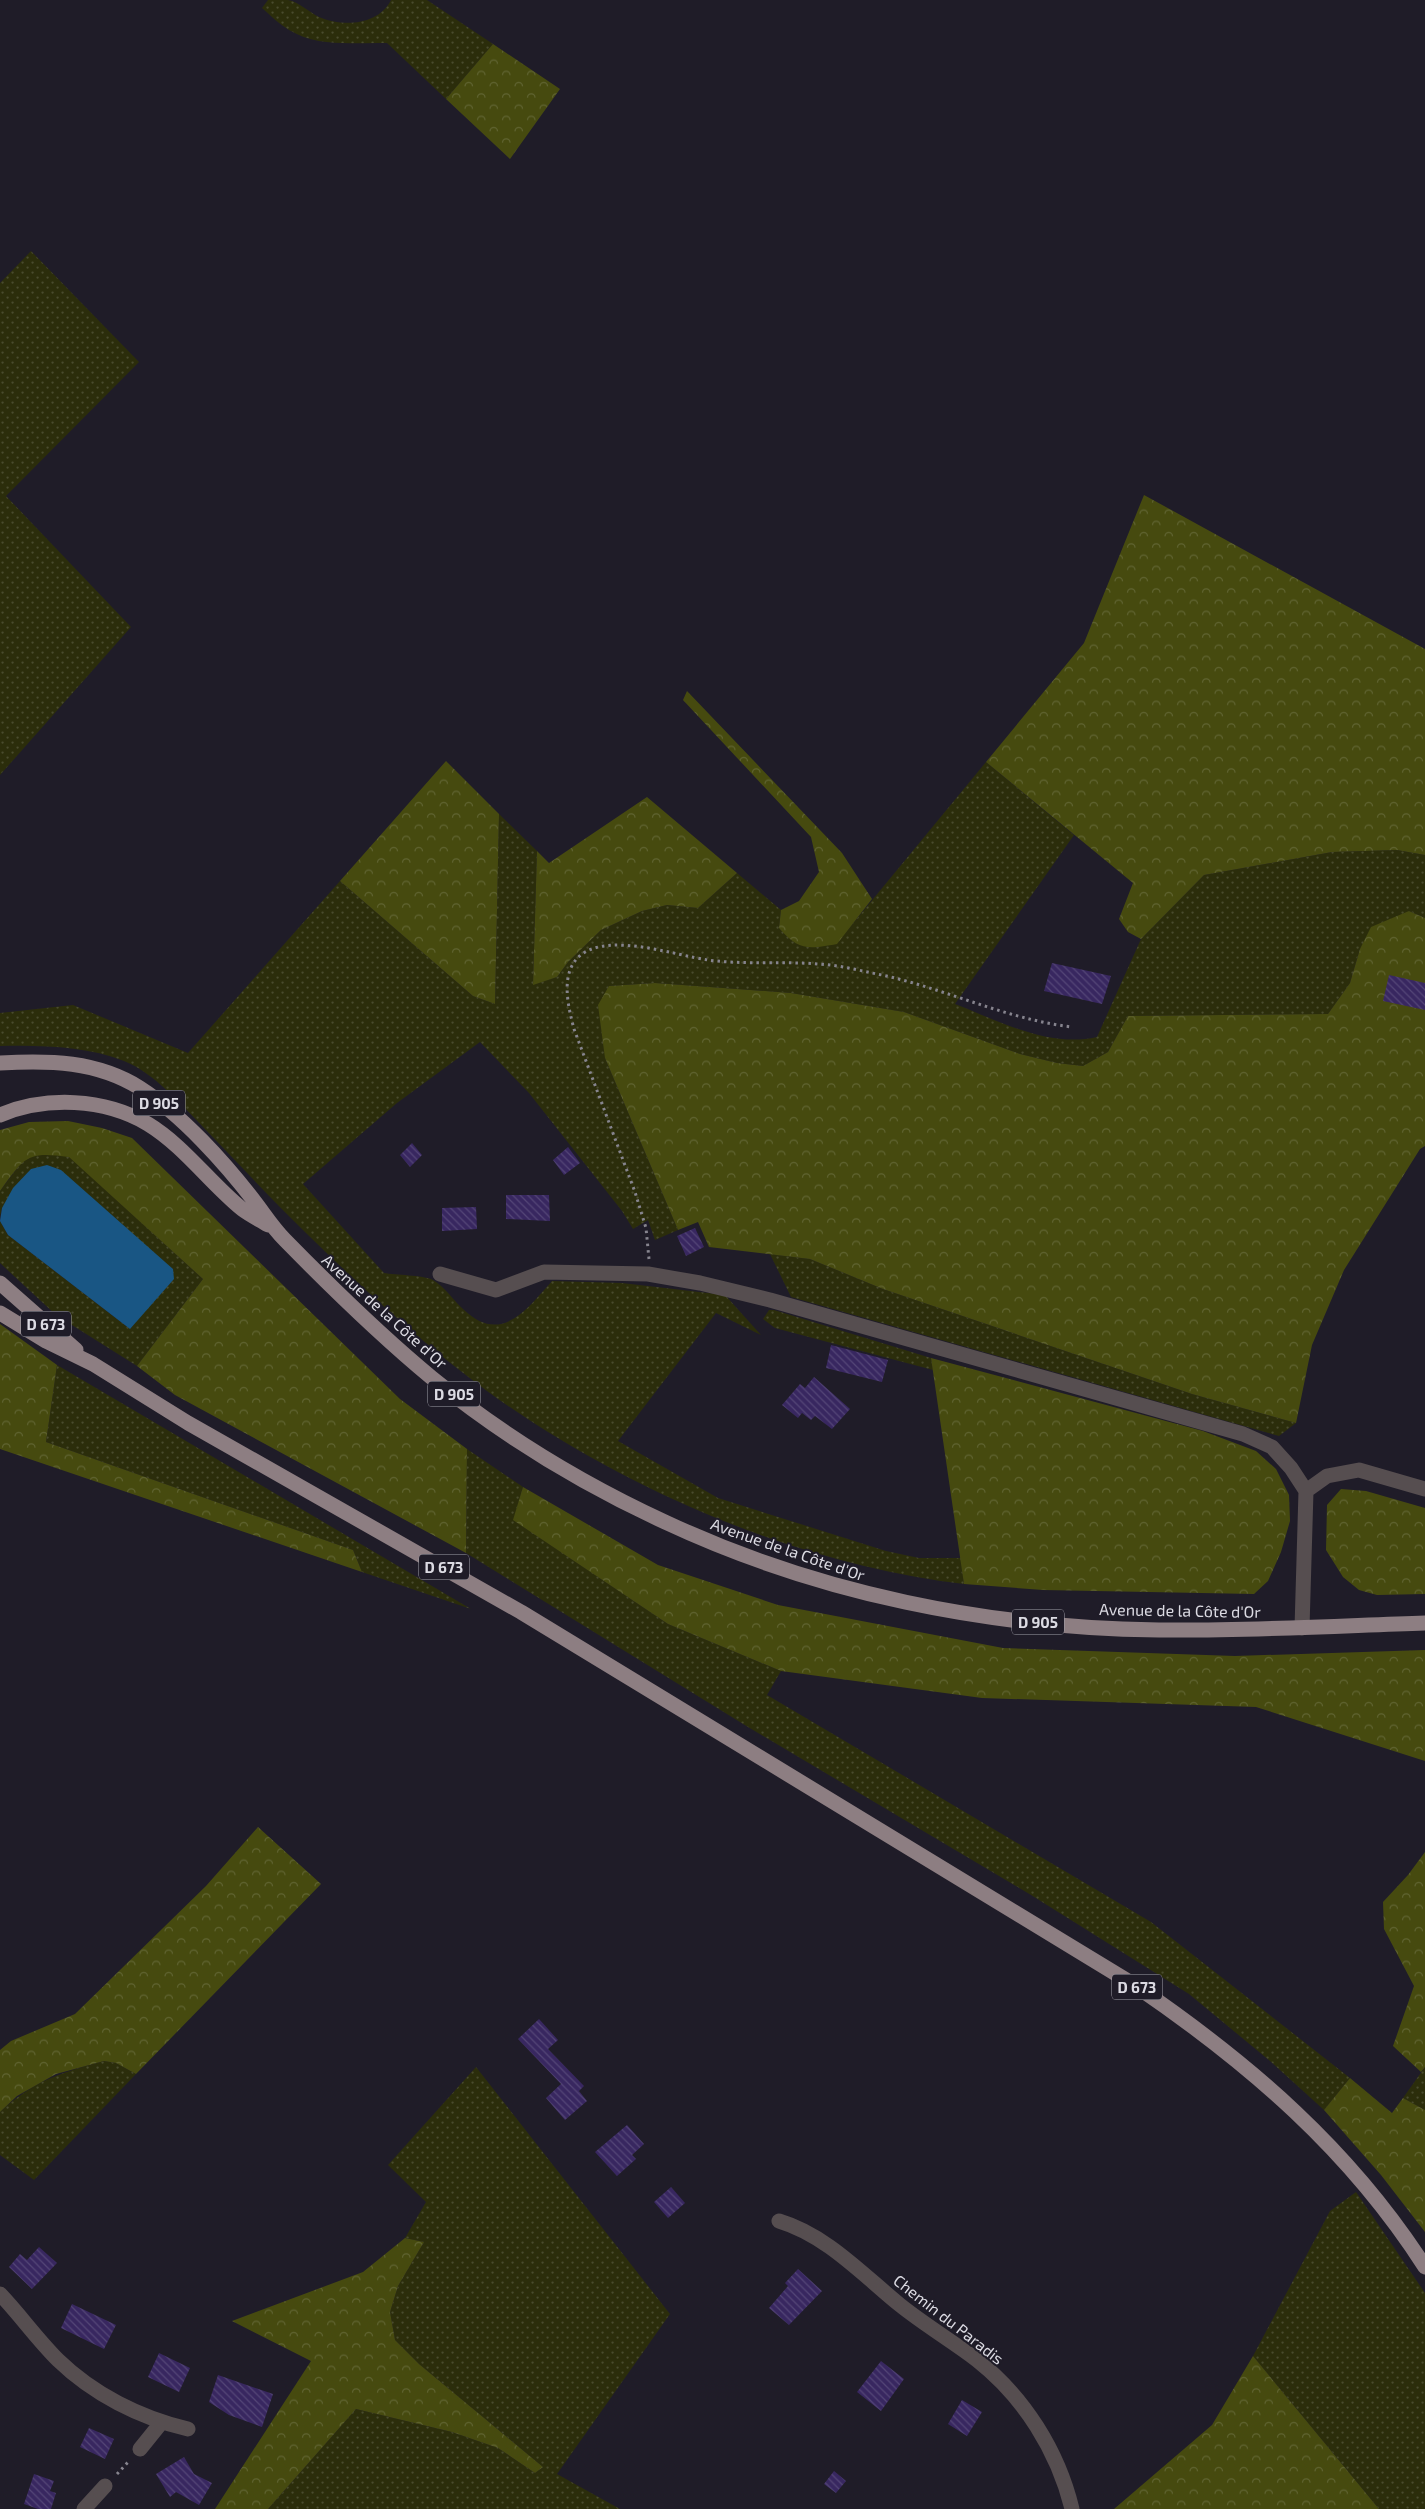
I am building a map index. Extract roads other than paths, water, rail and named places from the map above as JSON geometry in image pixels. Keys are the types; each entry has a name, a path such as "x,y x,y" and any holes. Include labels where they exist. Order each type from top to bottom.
{"main road":[{"name":"Avenue de la Côte d'Or","path":"0,1063 40,1060 69,1063 91,1067 140,1088 176,1116 211,1152 253,1200 272,1227 379,1332 433,1379 480,1414 596,1487 665,1522 739,1554 815,1580 880,1598 1000,1618 1158,1630 1302,1628 1425,1623"},
{"name":"Avenue de la Côte d'Or","path":"0,1115 18,1107 40,1102 61,1102 92,1104 147,1124 172,1143 243,1210 272,1227"},
{"name":"D 673","path":"0,1283 93,1364"},
{"name":"D 673","path":"0,1312 46,1342 93,1364 188,1423 521,1612 1073,1946 1152,1997 1227,2051 1303,2118 1360,2179 1425,2267"}],"street":[{"path":"440,1274 496,1290 544,1272 648,1274 700,1283 770,1300 1243,1434 1272,1447 1291,1468 1306,1490 1302,1628"},
{"path":"1306,1490 1327,1476 1359,1470 1425,1489"},
{"name":"Chemin du Paradis","path":"779,2221 799,2227 839,2254 902,2306 978,2361 1008,2388 1031,2417 1049,2449 1064,2482 1072,2509"},
{"path":"0,2294 58,2360 78,2377 98,2391 160,2423 188,2429"},
{"path":"140,2449 154,2434 160,2423"},
{"path":"84,2509 104,2486"}],"water":[{"path":"47,1165 61,1170 173,1269 174,1279 130,1329 8,1235 0,1221 2,1208 13,1188 31,1169"}]}
